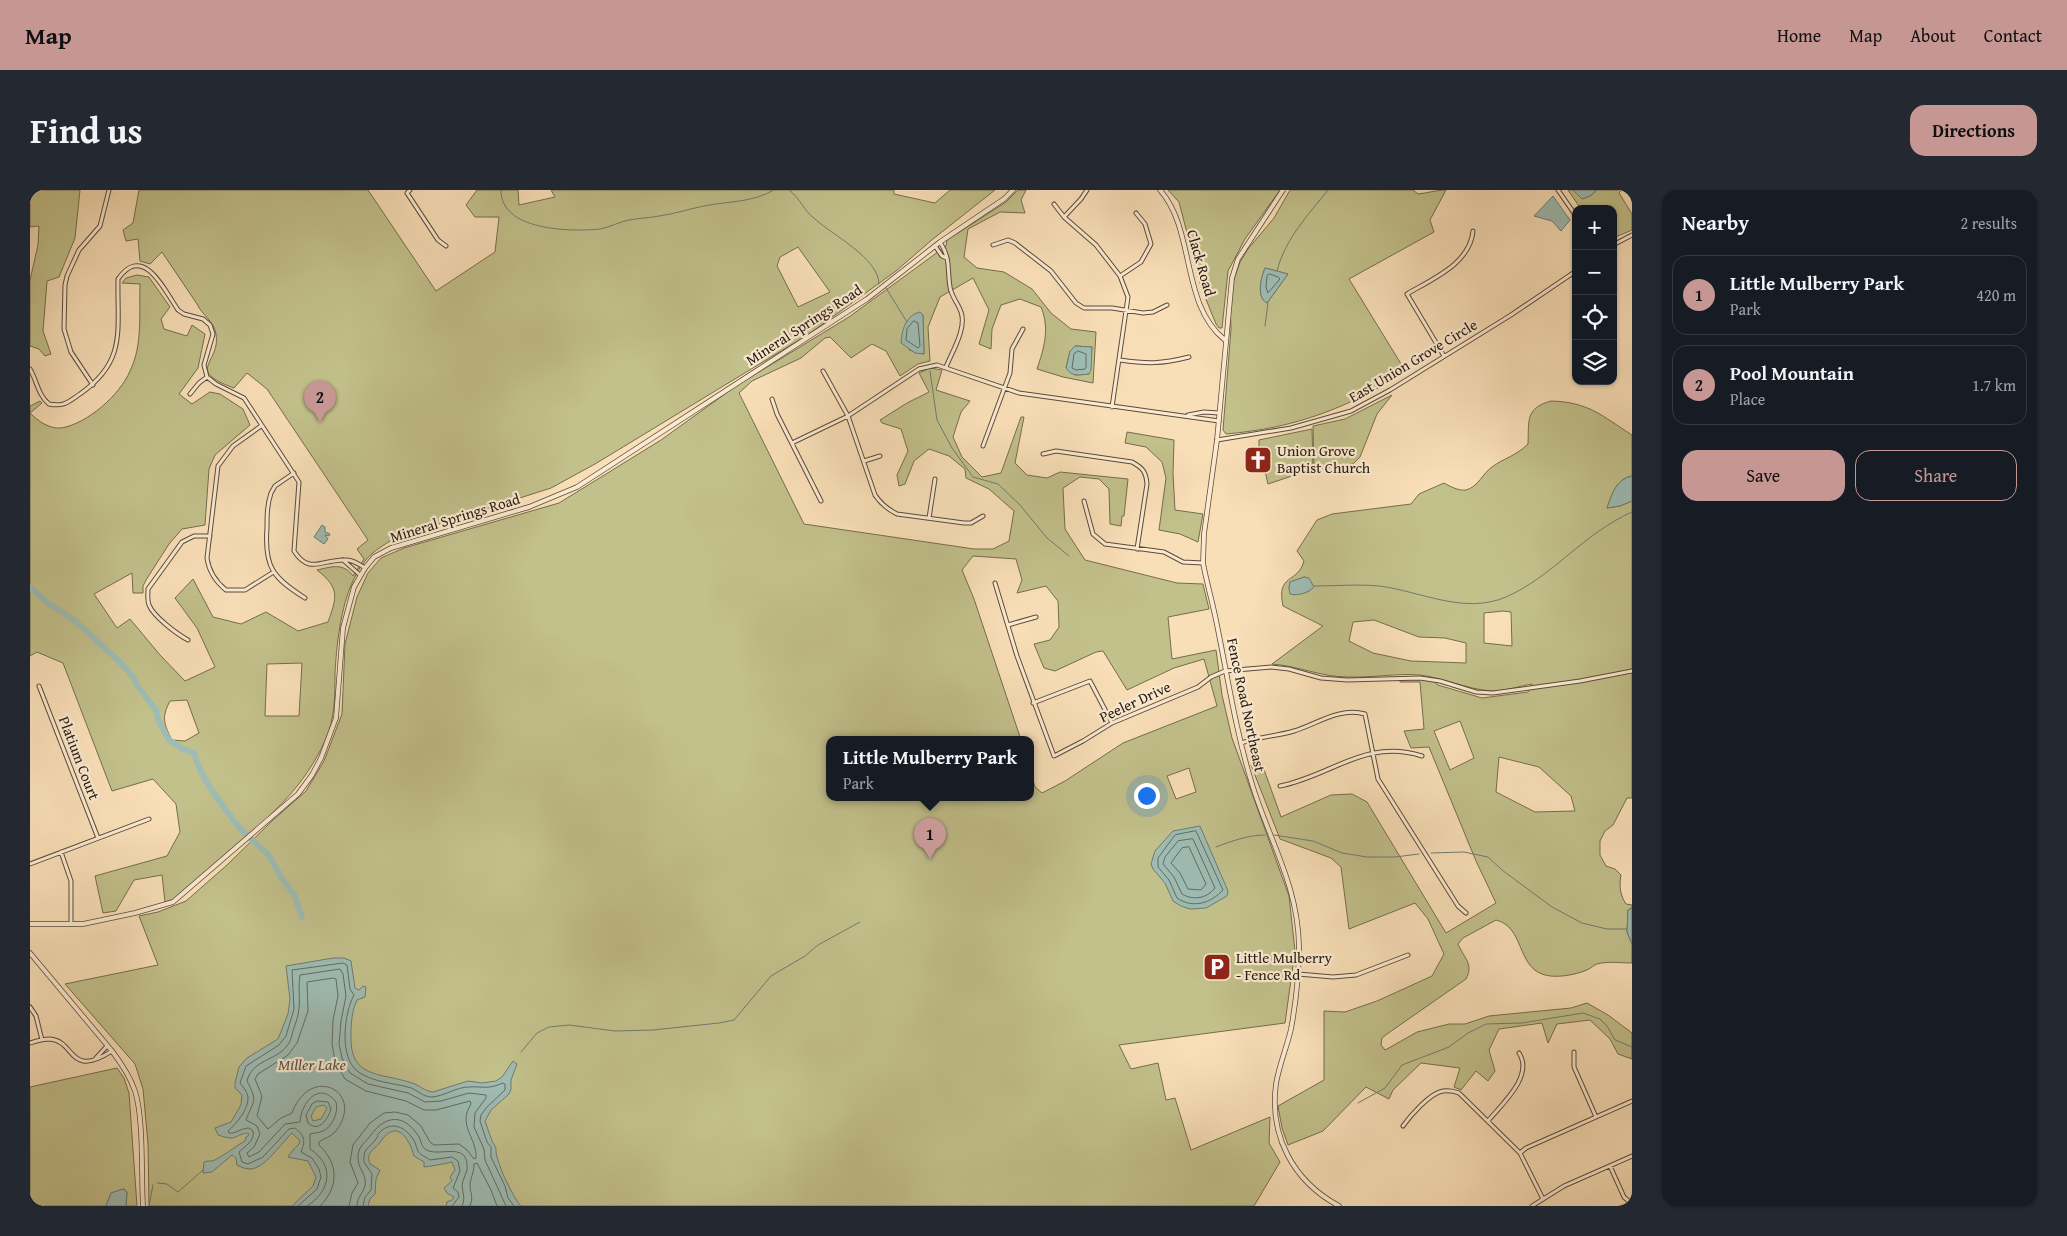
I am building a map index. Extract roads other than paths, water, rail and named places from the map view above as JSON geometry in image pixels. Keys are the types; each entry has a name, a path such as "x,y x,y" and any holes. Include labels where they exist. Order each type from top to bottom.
{"street":[{"path":"93,384 71,352 64,329 65,291 67,276 79,250 100,226 109,190"},
{"path":"410,190 407,193 438,240 446,246"},
{"name":"Mineral Springs Road","path":"30,924 71,924 135,913 173,902 298,794 312,775 321,758 336,718 343,628 349,602 360,575 374,557 392,548 529,507 577,487 852,309 940,242 1004,199 1013,190"},
{"path":"1064,217 1087,190"},
{"name":"Clack Road","path":"1160,190 1169,200 1177,219 1189,272 1207,318 1213,328 1225,340"},
{"name":"Fence Road Northeast","path":"1283,190 1238,259 1232,278 1217,440 1204,534 1203,563 1240,743 1252,787 1295,901 1298,927 1298,974 1291,1029 1276,1082 1274,1100 1275,1120 1279,1137 1294,1167 1314,1190 1339,1206"},
{"path":"1558,190 1572,210"},
{"path":"1054,204 1064,217 1096,244 1120,276 1128,297 1128,311 1112,407"},
{"path":"1120,276 1141,262 1151,244 1150,234 1136,213"},
{"path":"1444,356 1407,294 1453,266 1460,259 1472,239 1473,231"},
{"path":"1617,243 1632,235"},
{"path":"993,245 1008,240 1015,243 1051,272 1076,302 1084,308 1112,308 1143,313 1153,312 1167,305"},
{"path":"940,242 947,252 950,290 962,315 962,325 946,367"},
{"path":"935,246 942,256 947,258"},
{"path":"30,369 35,377 40,393 49,404 64,405 93,384 104,374 112,362 116,350 118,280 130,266 138,265 151,272 178,310 184,314 203,319 210,325 213,334 204,365 207,377 216,384 244,398 299,482 294,551 300,560 306,564 314,565 351,560 364,568"},
{"name":"East Union Grove Circle","path":"1217,440 1291,428 1351,411 1390,390 1511,315 1572,274"},
{"path":"983,446 1010,373 1012,349 1023,329"},
{"path":"1120,360 1150,364 1189,357"},
{"path":"792,443 848,416 919,369 930,366 946,367 1019,393 1218,421"},
{"path":"823,371 848,416 875,495 880,503 897,514 964,523 971,523 983,516"},
{"path":"190,394 207,377"},
{"path":"772,399 777,414 821,501"},
{"path":"1185,415 1204,412 1219,413"},
{"path":"261,426 233,446 218,466 208,565 213,576 226,590 245,590 272,573"},
{"path":"1043,454 1056,451 1066,452 1132,462 1143,468 1147,477 1147,484 1136,549"},
{"path":"864,461 880,456"},
{"path":"294,474 275,486 268,501 265,546 266,557 272,573 279,581 305,598"},
{"path":"929,518 936,479"},
{"path":"1084,501 1093,534 1105,544 1164,552 1183,562 1203,563"},
{"path":"188,640 177,634 150,607 147,599 148,589 182,542 194,536 210,536"},
{"path":"342,560 360,575"},
{"path":"995,583 1034,703 1090,681 1112,723"},
{"path":"1008,625 1036,617"},
{"path":"1226,671 1271,667 1289,669 1321,678 1347,680 1420,678 1440,681 1476,692 1493,693 1580,681 1632,671"},
{"name":"Peeler Drive","path":"1034,703 1054,756 1112,723 1198,687 1211,676 1226,671"},
{"name":"Platium Court","path":"39,686 98,838"},
{"path":"1240,743 1294,731 1338,714 1362,713 1366,717 1378,779 1458,906 1466,913"},
{"path":"1280,786 1350,759 1372,754 1400,750 1422,756"},
{"path":"30,864 149,819"},
{"path":"61,852 71,881 71,924"},
{"path":"30,953 112,1051 123,1067 134,1091 138,1117 143,1206"},
{"path":"1298,974 1333,977 1356,975 1408,954"},
{"path":"30,1007 39,1024 42,1040"},
{"path":"30,1043 51,1039 61,1042 72,1056 81,1061 101,1058 112,1051"},
{"path":"96,1058 107,1046"},
{"path":"1574,1052 1574,1067 1596,1117"},
{"path":"1488,1121 1523,1074 1523,1060 1519,1053"},
{"path":"1403,1126 1410,1116 1434,1095 1441,1091 1459,1092 1520,1153 1543,1199"},
{"path":"1520,1153 1526,1148 1632,1101"},
{"path":"1532,1206 1564,1186 1632,1156"},
{"path":"1610,1166 1624,1198 1632,1204"}],"water":[{"path":"1573,190 1597,190 1590,196 1582,199"},
{"path":"1553,196 1570,220 1561,231 1552,221 1534,216"},
{"path":"1265,268 1288,274 1267,303 1260,292"},
{"path":"920,312 923,315 924,354 915,353 901,343 905,324 911,317"},
{"path":"1075,346 1092,347 1091,370 1089,374 1073,374 1066,368 1070,351"},
{"path":"1632,476 1632,501 1620,506 1607,508 1618,484"},
{"path":"322,525 325,527 325,532 330,534 329,536 325,535 328,539 324,544 314,537"},
{"path":"1304,577 1309,578 1314,587 1297,595 1290,594 1290,582"},
{"path":"1200,826 1228,891 1227,896 1206,908 1190,909 1173,901 1165,883 1151,864 1155,851 1173,831"},
{"path":"1632,908 1632,944 1627,932 1628,910"},
{"name":"Miller Lake","path":"333,958 344,958 351,961 355,988 359,990 363,986 366,987 365,997 357,1000 353,1012 351,1030 352,1049 355,1059 368,1071 412,1083 433,1092 468,1081 482,1083 496,1081 502,1077 513,1061 517,1064 511,1080 509,1094 491,1110 485,1121 505,1178 521,1206 446,1206 447,1202 454,1197 447,1193 444,1188 452,1181 450,1177 455,1170 452,1162 424,1167 424,1162 414,1156 405,1137 397,1131 392,1131 387,1135 370,1154 370,1164 380,1170 376,1179 375,1194 370,1199 368,1206 292,1206 313,1186 316,1177 308,1161 288,1157 300,1141 292,1133 267,1160 255,1168 246,1169 237,1165 236,1158 232,1155 212,1172 203,1173 204,1162 219,1158 245,1141 249,1135 248,1133 233,1138 225,1137 218,1135 215,1128 231,1122 241,1105 242,1095 235,1088 239,1067 247,1058 278,1039 288,1014 290,999 286,966","holes":["324,1105 327,1108 321,1119 313,1121 311,1116 316,1107"]},
{"path":"123,1189 127,1192 126,1206 106,1206 111,1193"}],"waterway":[{"path":"501,190 504,204 512,214 524,221 539,226 572,230 600,229 629,220 757,197 774,190"},
{"path":"789,190 811,216 863,256 877,274 879,284"},
{"path":"1277,271 1291,238 1328,190"},
{"path":"886,288 907,322"},
{"path":"1265,326 1268,303"},
{"path":"930,371 937,420 952,448 973,477 998,484 1020,505 1047,538 1069,556"},
{"path":"1314,586 1379,586 1458,603 1490,602 1506,597 1523,588 1599,531 1632,512"},
{"path":"30,587 49,604 74,620 120,662 134,678 136,684 156,710 158,720 169,740 181,748 194,753 199,768 210,787 236,824 246,834"},
{"path":"1216,847 1246,837 1265,835"},
{"path":"1274,835 1313,841 1342,853 1367,857 1395,857 1419,854"},
{"path":"251,839 268,854 281,877 294,894 302,917"},
{"path":"1431,853 1464,852 1488,857 1502,870 1552,907 1582,923 1607,929 1627,929"},
{"path":"521,1052 537,1033 549,1027 569,1025 615,1031 653,1030 734,1020 771,976 805,956 818,945 860,922"},
{"path":"1358,1103 1385,1088 1402,1065 1449,1047 1468,1033 1486,1024 1522,1023 1583,1013 1600,1019 1607,1026 1615,1040 1632,1047"},
{"path":"157,1183 167,1184 178,1192 203,1170"},
{"path":"149,1206 153,1185"}],"place":[{"name":"Pool Mountain","path":"320,422"},
{"name":"Union Grove Baptist Church","path":"1258,460"},
{"name":"Little Mulberry Park","path":"930,859"},
{"name":"Little Mulberry - Fence Rd","path":"1217,967"}]}
